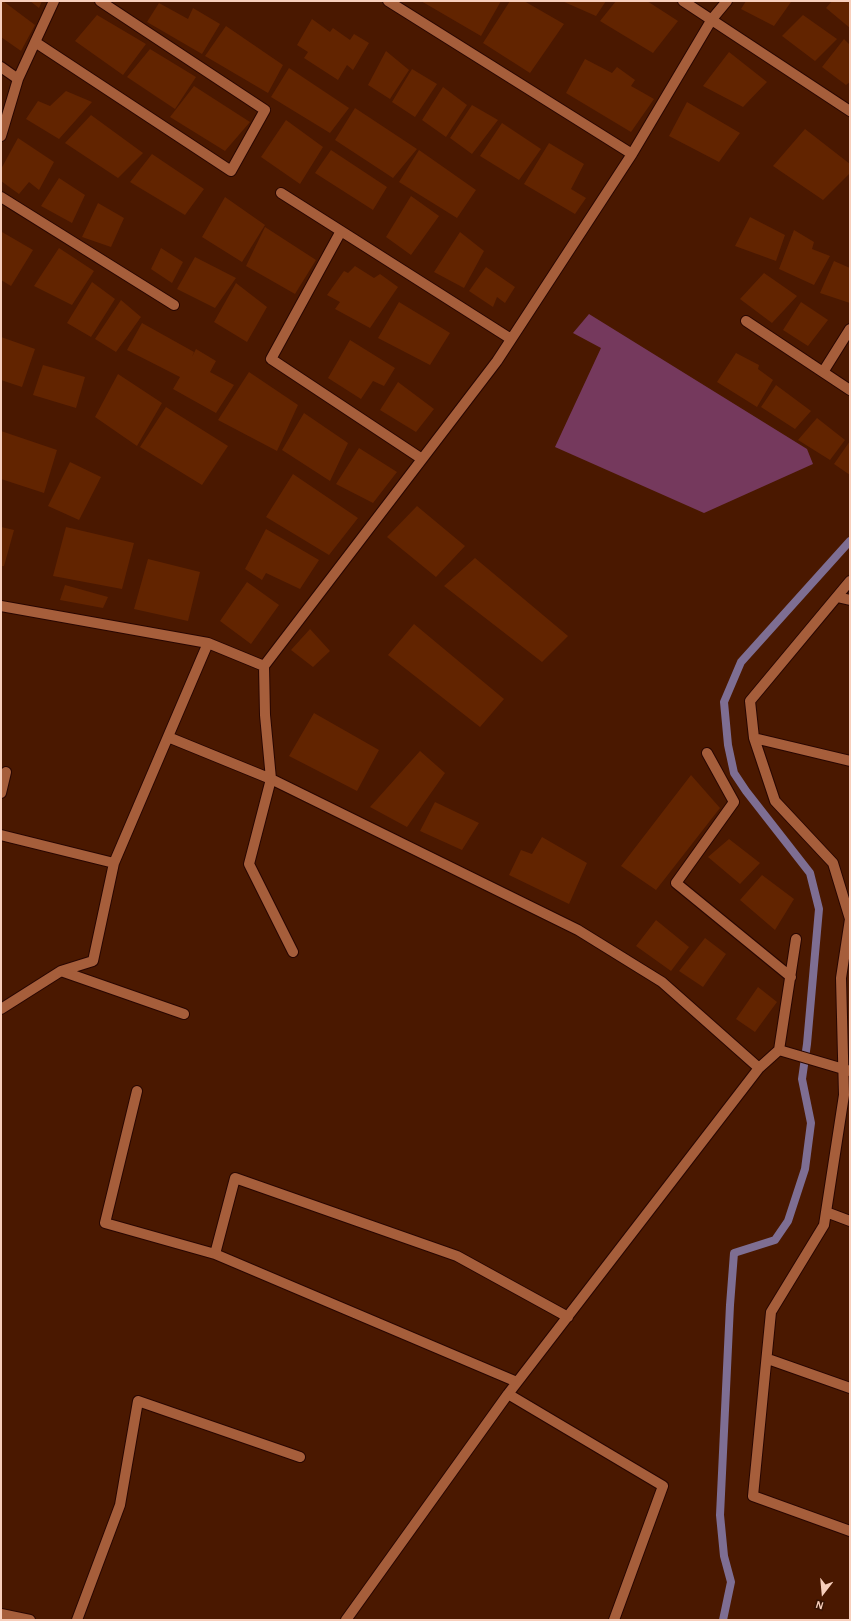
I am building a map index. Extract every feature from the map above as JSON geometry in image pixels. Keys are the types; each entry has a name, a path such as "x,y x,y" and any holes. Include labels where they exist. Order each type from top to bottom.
{"street":[{"path":"1,136 18,79 54,1"},
{"path":"35,42 231,171 265,110 100,1"},
{"path":"388,1 632,154"},
{"path":"683,1 850,111"},
{"path":"292,952 249,864 271,779 265,715 264,666 497,361 632,154 712,19 727,1"},
{"path":"1,67 18,79"},
{"path":"281,193 511,339"},
{"path":"1,197 174,304"},
{"path":"341,231 271,359 422,459"},
{"path":"746,321 850,390"},
{"path":"823,372 850,329"},
{"path":"850,581 750,701 754,738 775,801 833,863 850,919 841,978 847,1070 824,1225 771,1312 768,1359 752,1496 850,1531"},
{"path":"837,597 850,600"},
{"path":"1,606 208,644 264,666"},
{"path":"1,1009 61,971 93,961 114,863 208,644"},
{"path":"168,737 271,779 578,930 662,982 759,1068"},
{"path":"754,738 850,761"},
{"path":"707,753 734,802 676,883 791,977"},
{"path":"1,793 6,772"},
{"path":"1,835 114,863"},
{"path":"346,1620 517,1382 759,1068 779,1050 796,939"},
{"path":"61,971 184,1014"},
{"path":"779,1050 847,1070"},
{"path":"138,1091 105,1223 215,1254 517,1382"},
{"path":"215,1254 235,1178 457,1256 568,1317"},
{"path":"826,1212 850,1221"},
{"path":"768,1359 850,1388"},
{"path":"508,1394 663,1486 614,1620"},
{"path":"76,1620 120,1505 138,1401 300,1457"},
{"path":"1,1614 30,1620"}],"shaded area":[{"path":"589,314 807,449 813,464 704,513 555,447 601,348 573,333"}],"building":[{"path":"3,1 35,25 21,51 1,37 1,3"},
{"path":"30,1 42,1 39,8"},
{"path":"421,1 501,1 481,36"},
{"path":"510,1 524,1 564,24 530,73 483,43"},
{"path":"562,1 606,1 596,16"},
{"path":"616,1 647,1 678,21 653,53 600,21"},
{"path":"746,1 791,2 774,26 741,9"},
{"path":"832,1 850,1 850,28 826,8"},
{"path":"159,3 188,19 193,8 220,24 202,54 147,22"},
{"path":"97,15 146,44 123,75 75,41"},
{"path":"803,15 837,39 815,61 782,36"},
{"path":"312,19 330,32 333,28 350,40 354,34 369,43 353,70 347,65 338,80 304,58 308,52 297,45"},
{"path":"226,26 283,65 268,93 205,56"},
{"path":"844,39 850,45 850,82 846,85 822,67"},
{"path":"150,49 196,77 175,109 127,77"},
{"path":"386,51 409,70 390,99 368,85"},
{"path":"729,52 767,82 743,107 703,86"},
{"path":"585,59 612,73 617,67 635,80 631,86 654,99 631,132 566,93"},
{"path":"289,68 349,108 330,133 271,97"},
{"path":"412,69 437,84 415,117 392,102"},
{"path":"194,86 250,122 225,151 170,117"},
{"path":"443,87 467,105 446,137 422,120"},
{"path":"66,91 92,102 59,139 26,119 38,101 50,106"},
{"path":"687,102 740,133 719,162 669,136"},
{"path":"472,105 498,120 472,154 450,138"},
{"path":"355,108 417,149 393,178 335,140"},
{"path":"91,115 143,153 118,178 65,143"},
{"path":"286,120 323,147 300,184 261,157"},
{"path":"502,123 541,149 519,180 480,156"},
{"path":"805,129 850,164 850,173 823,200 773,166"},
{"path":"18,138 54,162 39,190 29,182 19,194 1,181 1,169"},
{"path":"549,143 584,164 571,189 586,198 575,214 524,184"},
{"path":"331,150 387,187 373,210 315,173"},
{"path":"419,150 476,190 457,218 399,182"},
{"path":"152,154 204,189 185,215 130,182"},
{"path":"59,178 85,195 72,223 41,206"},
{"path":"411,196 439,216 411,255 386,237"},
{"path":"225,197 265,225 242,262 202,237"},
{"path":"98,203 124,218 111,247 82,237"},
{"path":"750,217 785,235 776,261 735,246"},
{"path":"265,227 316,260 295,294 246,266"},
{"path":"794,230 814,242 812,249 830,256 814,285 779,269"},
{"path":"2,232 33,250 11,286 1,280"},
{"path":"460,232 484,251 464,288 434,272"},
{"path":"59,248 94,271 72,305 34,286"},
{"path":"161,248 183,262 172,283 151,269"},
{"path":"195,257 236,278 215,308 177,289"},
{"path":"834,261 850,268 850,303 820,293"},
{"path":"355,266 374,278 380,274 398,287 370,328 335,309 340,302 327,295 344,271 348,273"},
{"path":"486,267 515,287 505,303 497,297 493,307 469,291"},
{"path":"764,273 797,296 772,323 740,299"},
{"path":"92,282 115,299 91,337 67,323"},
{"path":"236,283 267,307 247,342 214,322"},
{"path":"121,300 141,317 116,352 95,339"},
{"path":"399,302 450,333 430,365 378,338"},
{"path":"801,302 828,320 808,346 783,330"},
{"path":"142,323 194,352 192,357 196,349 216,361 210,372 234,385 216,413 173,389 180,377 127,350"},
{"path":"1,337 35,349 22,387 1,380"},
{"path":"350,340 395,368 384,386 373,381 361,399 328,378"},
{"path":"736,353 759,365 758,369 773,380 757,407 717,382"},
{"path":"43,365 85,377 76,408 33,395"},
{"path":"249,372 298,405 277,451 218,420"},
{"path":"118,374 162,403 137,446 95,417"},
{"path":"398,382 434,409 416,432 380,410"},
{"path":"776,385 811,411 795,429 761,407"},
{"path":"166,407 228,446 202,485 140,447"},
{"path":"304,413 348,443 330,481 282,450"},
{"path":"817,418 845,440 830,460 798,440"},
{"path":"1,431 57,450 44,493 1,479"},
{"path":"850,441 850,475 834,464"},
{"path":"359,448 397,472 373,503 336,484"},
{"path":"70,462 101,477 79,520 48,506"},
{"path":"293,474 358,518 329,555 266,517"},
{"path":"417,506 465,546 436,577 387,537"},
{"path":"1,527 14,530 4,566 1,566"},
{"path":"66,527 134,543 122,589 53,576"},
{"path":"266,529 319,560 300,589 266,573 262,580 245,569"},
{"path":"475,558 568,636 542,662 444,586"},
{"path":"148,559 200,572 188,621 134,609"},
{"path":"247,582 279,605 251,644 220,621"},
{"path":"65,585 108,597 103,608 60,600"},
{"path":"414,624 504,699 480,727 388,655"},
{"path":"310,629 330,651 313,667 291,650"},
{"path":"314,713 379,750 357,791 289,756"},
{"path":"420,751 445,773 407,827 370,807"},
{"path":"691,775 720,808 656,890 621,866"},
{"path":"435,802 479,823 462,850 420,831"},
{"path":"542,837 587,863 569,904 509,875 521,850 532,854"},
{"path":"729,839 760,863 740,884 708,857"},
{"path":"762,875 794,899 775,930 740,900"},
{"path":"656,920 689,947 671,971 636,946"},
{"path":"705,938 726,954 703,987 679,971"},
{"path":"758,987 777,1002 755,1032 736,1019"}],"waterway":[{"path":"723,1620 731,1582 724,1556 720,1515 730,1305 734,1253 775,1240 788,1221 805,1169 811,1123 802,1079 807,1044 819,909 810,873 746,791 734,773 728,745 724,702 741,662 850,541"}]}
